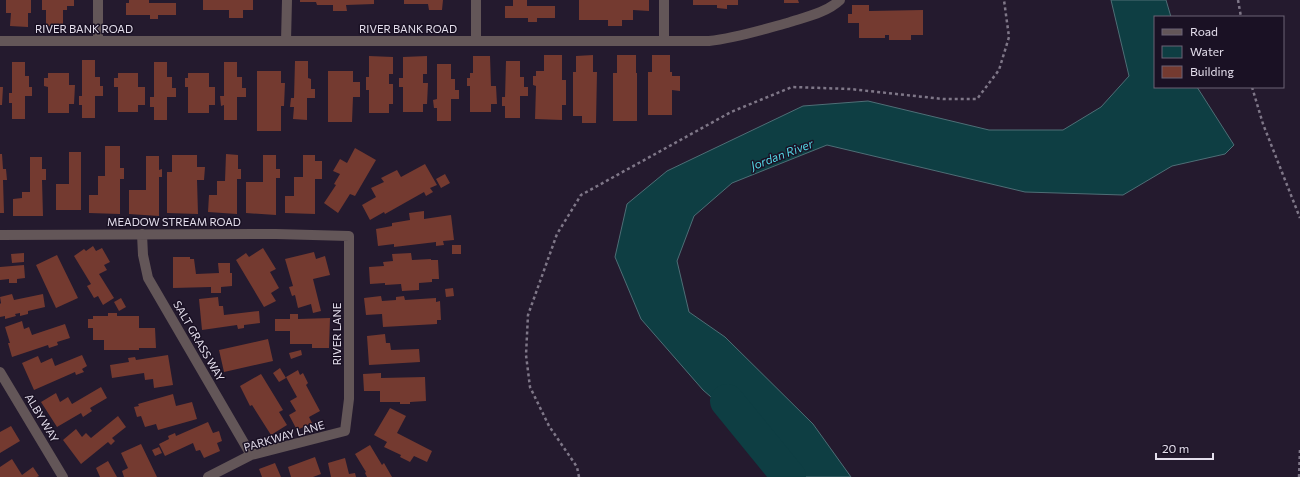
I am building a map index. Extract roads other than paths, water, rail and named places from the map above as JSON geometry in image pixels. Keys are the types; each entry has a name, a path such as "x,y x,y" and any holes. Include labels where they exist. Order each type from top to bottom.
{"street":[{"path":"98,0 98,41"},
{"path":"286,41 287,0"},
{"path":"476,0 476,41"},
{"path":"664,0 664,41"},
{"name":"RIVER BANK ROAD","path":"0,41 709,41 732,38 813,15 833,7 840,0"},
{"name":"MEADOW STREAM ROAD","path":"0,234 276,234 348,236"},
{"name":"SALT GRASS WAY","path":"142,234 143,255 148,278 251,455"},
{"name":"RIVER LANE","path":"345,431 348,399 348,236"},
{"name":"ALBY WAY","path":"0,372 63,477"},
{"name":"PARKWAY LANE","path":"208,477 251,455 345,431"}],"water":[{"path":"1111,0 1166,0 1171,16 1154,16 1154,88 1198,88 1234,145 1225,154 1172,166 1123,195 1025,192 827,145 732,183 694,216 677,261 689,312 725,337 813,424 851,477 791,477 758,438 703,390 641,319 615,257 627,204 667,171 803,106 868,101 989,130 1063,130 1101,107 1129,76"}],"waterway":[{"name":"Jordan River","path":"727,401 789,477"}]}
